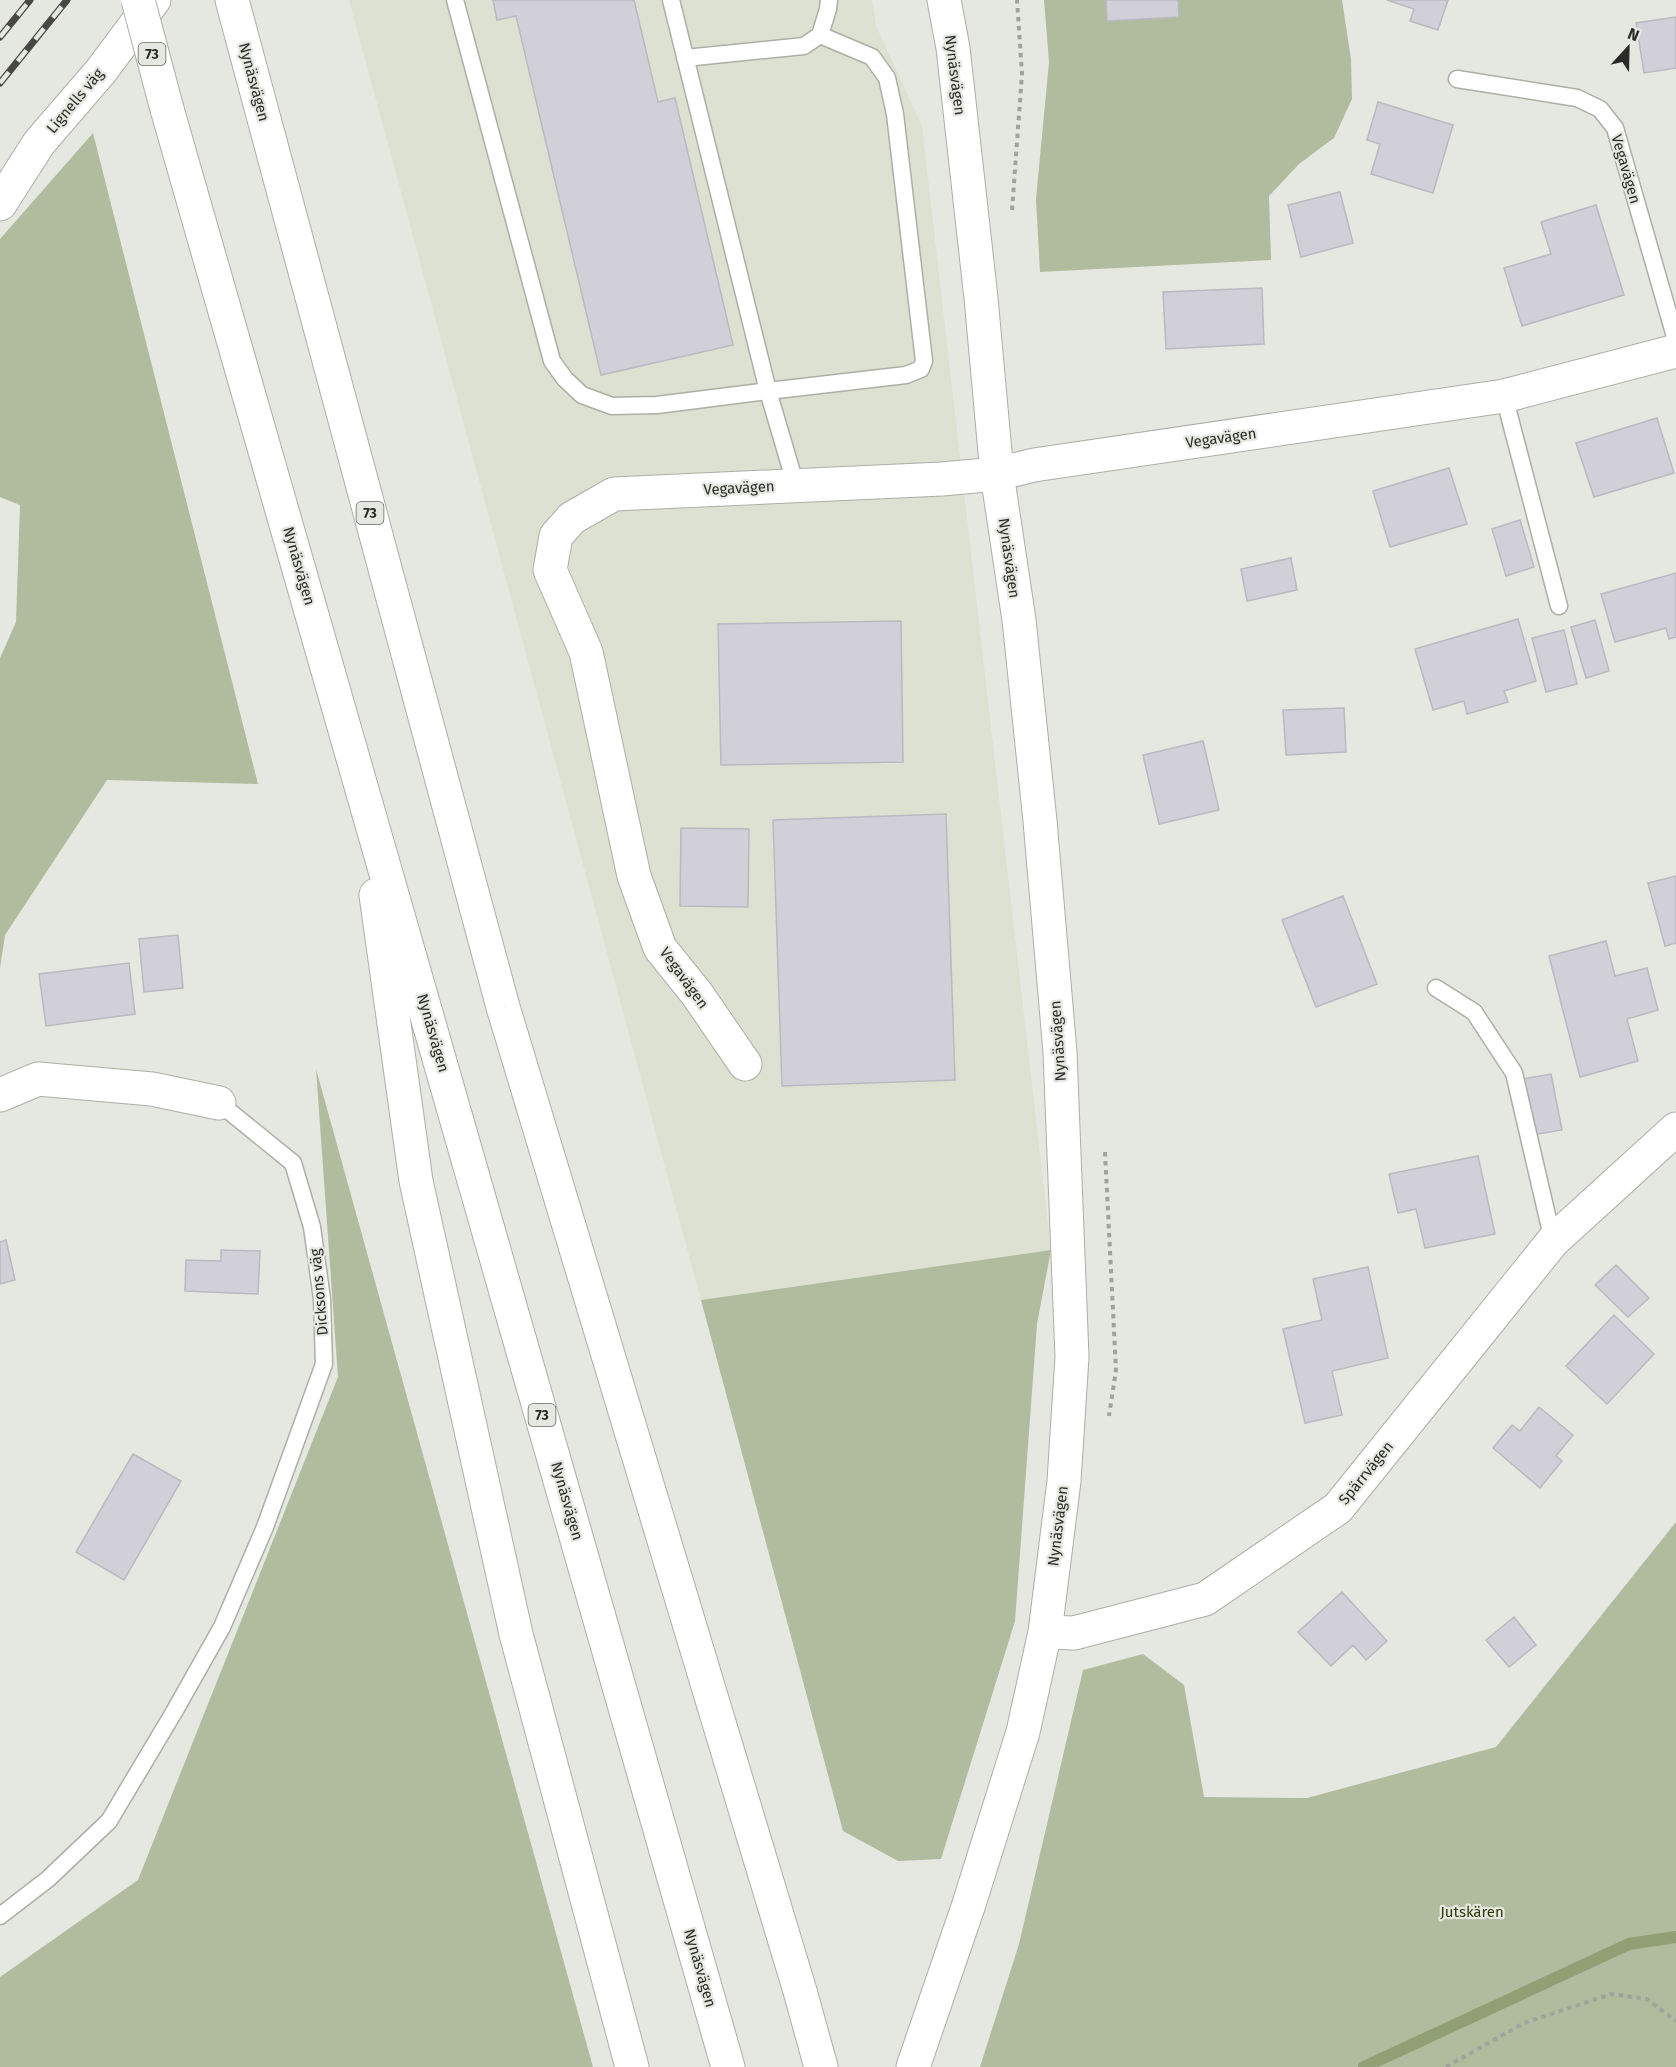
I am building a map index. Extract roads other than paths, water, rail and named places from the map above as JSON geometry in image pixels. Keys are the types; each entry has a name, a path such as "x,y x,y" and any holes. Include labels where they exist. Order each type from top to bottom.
{"main road":[{"name":"Nynäsvägen","path":"138,0 167,109 727,2061"},
{"name":"Lignells väg","path":"0,204 39,143 101,71 154,0"},
{"name":"Nynäsvägen","path":"913,2067 969,1904 1023,1732 1045,1632 1064,1481 1072,1357 1062,1087 1040,821 1020,632 997,474 981,298 954,60 944,0"},
{"name":"Nynäsvägen","path":"235,9 503,1007 821,2067"},
{"name":"Vegavägen","path":"745,1064 697,994 660,948 634,876 586,652 550,570 556,536 572,518 614,494 942,479 997,474 1034,465 1504,396 1676,351"},
{"path":"359,775 416,1181 516,1634 632,2067"},
{"name":"Dicksons väg","path":"0,1095 38,1079 152,1089 219,1104"},
{"name":"Spärrvägen","path":"1045,1632 1074,1633 1204,1599 1338,1508 1553,1241 1676,1129"}],"lane":[{"path":"455,0 552,361 566,380 582,395 612,406 657,405 906,375 921,369 924,361 895,114 887,78 872,57 820,35"},
{"path":"671,0 768,391 796,486"},
{"path":"685,58 804,46 820,35 829,0"},
{"name":"Vegavägen","path":"1457,79 1577,98 1600,109 1615,128 1676,340"},
{"path":"1504,396 1559,606"},
{"path":"1436,988 1474,1012 1514,1073 1553,1241"},
{"name":"Dicksons väg","path":"0,1916 48,1879 109,1821 174,1712 222,1627 264,1527 324,1364 322,1299 312,1227 293,1163 219,1104"}],"waterway":[{"path":"1364,2067 1629,1944 1676,1937"}],"railway":[{"path":"0,37 30,0"},
{"path":"0,83 67,0"}],"park label":[{"name":"Jutskären","path":"1472,1912"}]}
